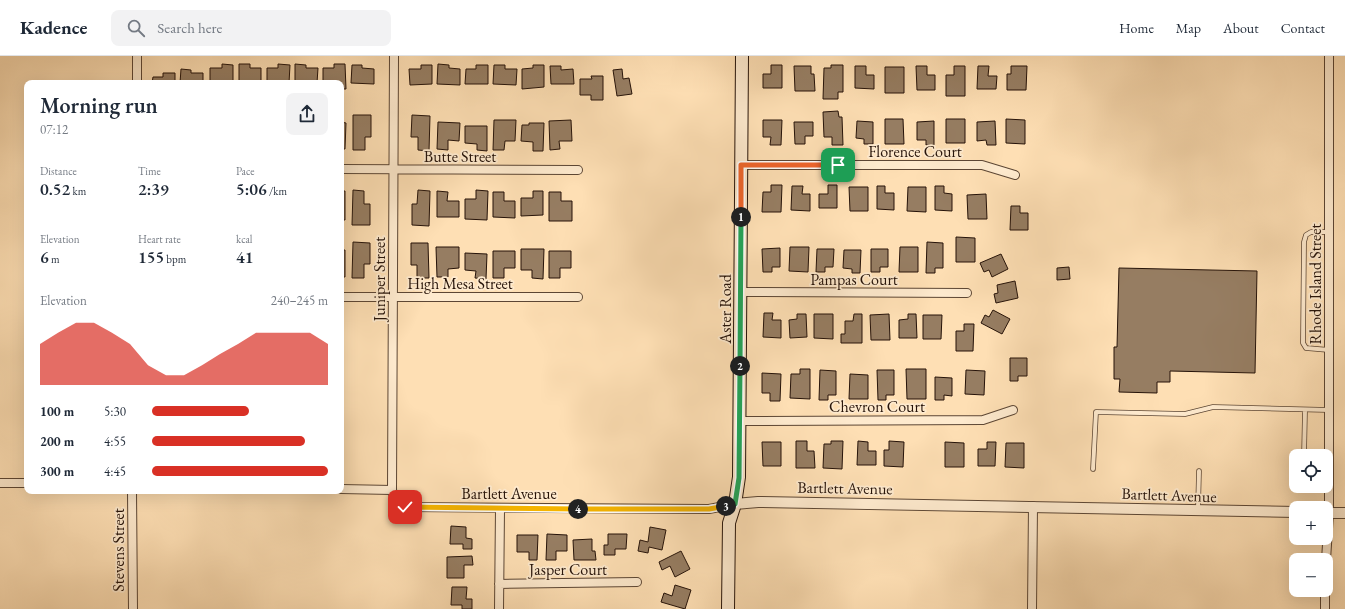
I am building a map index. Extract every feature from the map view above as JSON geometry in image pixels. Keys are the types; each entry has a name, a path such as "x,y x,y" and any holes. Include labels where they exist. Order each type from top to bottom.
{"main road":[{"name":"Aster Road","path":"728,609 729,523 735,504 739,478 742,56"}],"street":[{"path":"137,56 137,80"},
{"name":"Juniper Street","path":"394,56 392,490 395,501"},
{"name":"Rhode Island Street","path":"1327,501 1329,410 1329,56"},
{"name":"Florence Court","path":"741,165 982,165 1015,175"},
{"name":"Butte Street","path":"344,169 578,170"},
{"name":"Pampas Court","path":"741,292 966,293"},
{"name":"High Mesa Street","path":"344,296 578,297"},
{"name":"Chevron Court","path":"740,421 983,420 1013,410"},
{"path":"0,483 24,483"},
{"path":"344,489 392,490"},
{"name":"Stevens Street","path":"132,494 132,609"},
{"name":"Bartlett Avenue","path":"395,501 405,507 500,509 709,509 735,504 758,502 1289,512"},
{"path":"1032,609 1033,506"},
{"path":"499,609 500,509"},
{"path":"1333,513 1345,513"},
{"name":"Jasper Court","path":"499,584 637,582"},
{"path":"1325,597 1325,609"}],"lane":[{"path":"1329,232 1311,232 1306,234 1304,242 1303,343 1306,348 1312,350 1329,350"},
{"path":"1093,469 1096,412 1185,414 1213,407 1329,410"},
{"path":"1304,449 1305,410"},
{"path":"1198,471 1198,511"}],"building":[{"path":"222,64 233,65 233,80 210,80 210,68 222,68"},
{"path":"239,64 250,64 250,68 261,68 261,80 239,80"},
{"path":"278,64 290,65 289,80 267,80 267,68 278,68"},
{"path":"295,64 306,65 306,68 318,68 317,80 295,80"},
{"path":"334,64 345,64 346,89 344,89 344,80 323,80 323,68 334,68"},
{"path":"438,64 449,65 449,68 460,69 460,85 437,84"},
{"path":"352,65 362,65 362,68 374,69 374,84 351,83"},
{"path":"421,65 432,65 432,84 410,85 409,69 421,69"},
{"path":"476,65 488,65 488,84 465,84 466,69 476,69"},
{"path":"494,65 505,65 505,69 517,69 516,85 493,84"},
{"path":"533,65 544,65 544,87 522,89 522,69 533,68"},
{"path":"771,65 782,65 782,88 763,88 763,74 771,74"},
{"path":"831,65 843,65 843,92 838,92 838,99 823,99 824,68 831,68"},
{"path":"550,66 561,66 561,70 573,69 574,84 551,84"},
{"path":"794,66 811,66 811,74 814,74 815,91 795,91"},
{"path":"855,66 866,66 866,75 874,75 874,89 855,88"},
{"path":"916,66 927,66 927,75 935,75 935,90 917,90"},
{"path":"954,66 965,66 965,96 946,96 946,75 954,75"},
{"path":"978,66 989,66 988,76 997,76 996,89 977,89"},
{"path":"1011,66 1027,66 1026,90 1007,90 1007,74 1011,74"},
{"path":"885,67 904,67 904,93 885,93"},
{"path":"181,69 191,70 191,73 203,73 203,80 180,80"},
{"path":"622,69 623,79 629,78 632,94 617,96 613,70"},
{"path":"163,73 175,73 175,80 152,80 153,77 163,77"},
{"path":"591,76 603,76 603,100 591,100 591,95 580,95 580,79 592,79"},
{"path":"838,111 839,117 842,117 843,145 832,145 832,137 824,137 823,112"},
{"path":"353,115 371,115 371,137 365,137 365,150 353,150"},
{"path":"412,115 430,116 429,151 418,150 418,137 411,137"},
{"path":"885,119 903,119 904,144 885,144"},
{"path":"946,119 965,119 965,143 946,143"},
{"path":"1006,119 1025,120 1025,144 1006,143"},
{"path":"494,120 516,120 515,141 505,141 504,150 493,150"},
{"path":"571,120 572,141 559,141 560,149 550,150 549,121"},
{"path":"763,120 782,120 781,145 770,145 771,137 763,137"},
{"path":"857,121 873,122 873,144 864,144 864,139 856,138"},
{"path":"934,121 934,145 926,145 926,140 917,140 917,122"},
{"path":"995,121 996,145 987,145 986,140 977,141 977,122"},
{"path":"438,122 460,123 459,141 448,140 448,150 437,149"},
{"path":"794,122 813,122 813,136 805,136 805,144 795,144"},
{"path":"344,123 346,123 344,149"},
{"path":"529,123 544,123 543,151 533,151 533,142 521,141 522,125 529,125"},
{"path":"465,126 487,126 487,151 477,150 477,144 465,143"},
{"path":"771,185 782,185 781,212 762,212 763,192 771,192"},
{"path":"828,185 837,185 837,208 819,208 819,194 828,194"},
{"path":"792,186 803,186 802,194 810,194 810,211 791,210"},
{"path":"877,186 885,186 885,193 894,193 894,210 877,209"},
{"path":"935,186 944,186 944,193 952,194 952,211 935,210"},
{"path":"849,187 868,187 868,211 850,211"},
{"path":"908,187 926,187 926,212 907,211"},
{"path":"353,190 364,191 364,204 370,204 370,225 352,225"},
{"path":"418,190 430,191 429,226 412,225 412,204 417,204"},
{"path":"476,190 488,191 487,220 465,219 465,199 476,199"},
{"path":"344,191 345,191 344,220"},
{"path":"437,191 448,192 447,201 459,201 459,217 437,217"},
{"path":"533,191 543,191 543,215 521,216 521,198 533,198"},
{"path":"493,192 504,192 504,201 515,201 515,218 493,217"},
{"path":"549,192 561,192 561,201 572,201 572,221 549,221"},
{"path":"986,194 987,219 968,219 967,195"},
{"path":"1011,206 1020,206 1020,213 1028,213 1028,230 1010,230"},
{"path":"956,237 975,238 975,262 956,262"},
{"path":"353,242 370,243 370,264 364,264 364,278 352,278"},
{"path":"927,242 943,243 943,268 935,268 935,273 926,273"},
{"path":"411,243 428,243 429,278 417,278 417,265 411,265"},
{"path":"436,247 459,247 459,268 448,269 448,277 437,277"},
{"path":"790,247 809,247 808,272 789,271"},
{"path":"900,247 918,247 918,272 899,272"},
{"path":"780,248 780,267 772,267 772,272 763,272 762,249"},
{"path":"521,249 544,249 543,279 532,278 532,270 521,270"},
{"path":"817,249 834,249 833,267 825,267 825,272 816,272"},
{"path":"871,249 888,249 888,267 880,267 880,272 871,272"},
{"path":"344,250 345,250 344,277"},
{"path":"844,250 861,250 860,273 852,273 852,269 843,268"},
{"path":"493,251 515,251 515,268 504,268 504,278 493,278"},
{"path":"549,251 571,251 571,268 560,268 560,278 549,278"},
{"path":"465,253 487,254 486,279 475,278 476,271 465,270"},
{"path":"1001,254 1008,269 992,277 989,270 984,272 980,263"},
{"path":"1069,267 1070,279 1057,280 1057,268"},
{"path":"1119,268 1257,271 1255,373 1170,371 1170,382 1157,382 1157,393 1119,392 1120,379 1114,379 1114,347 1117,347"},
{"path":"1015,281 1018,298 996,303 994,294 998,293 997,285"},
{"path":"993,310 1010,319 1002,334 981,323 985,315 989,317"},
{"path":"764,313 773,313 772,320 781,320 781,338 763,337"},
{"path":"797,314 806,314 807,337 790,338 789,320 797,319"},
{"path":"814,314 833,314 833,339 814,338"},
{"path":"854,314 862,314 862,343 841,343 841,334 845,334 845,321 853,321"},
{"path":"889,314 890,340 871,340 870,315"},
{"path":"908,314 916,314 917,338 899,338 899,320 908,319"},
{"path":"923,315 942,315 941,339 923,339"},
{"path":"964,324 974,324 973,351 956,351 956,331 964,331"},
{"path":"1010,358 1027,358 1027,376 1018,376 1018,381 1010,381"},
{"path":"800,369 810,369 810,399 790,398 791,374 800,374"},
{"path":"906,369 926,369 926,399 907,399"},
{"path":"820,370 836,371 836,395 828,395 828,400 819,400"},
{"path":"877,370 894,370 894,395 886,395 886,400 878,400"},
{"path":"966,370 985,371 984,395 965,394"},
{"path":"762,373 781,374 780,401 770,401 770,393 762,393"},
{"path":"850,374 868,375 868,399 849,399"},
{"path":"935,377 952,378 952,396 944,395 944,400 935,400"},
{"path":"796,441 807,441 807,451 814,451 815,468 796,468"},
{"path":"831,441 843,441 842,469 823,468 824,444 831,444"},
{"path":"858,441 868,442 868,451 876,451 876,465 857,465"},
{"path":"889,441 904,442 903,467 884,466 884,450 889,450"},
{"path":"762,442 781,442 781,466 763,466"},
{"path":"945,442 964,443 964,467 945,467"},
{"path":"987,442 996,442 995,466 978,466 978,449 987,449"},
{"path":"1006,443 1024,443 1024,468 1005,467"},
{"path":"451,526 466,527 466,538 472,539 472,549 463,549 463,544 450,544"},
{"path":"650,527 666,530 662,550 649,547 648,553 638,551 640,540 648,542"},
{"path":"547,534 567,535 567,551 556,551 556,560 546,560"},
{"path":"608,534 627,534 626,549 615,549 615,555 604,555 604,545 608,545"},
{"path":"517,535 538,535 537,560 529,560 529,552 517,552"},
{"path":"592,539 592,551 595,551 596,560 574,560 573,540"},
{"path":"681,551 690,569 675,577 670,566 662,570 659,562"},
{"path":"472,556 473,565 464,565 464,578 447,578 447,557"},
{"path":"675,585 691,590 685,609 661,602 664,593 672,596"},
{"path":"452,587 467,587 466,599 472,599 472,609 462,609 462,605 451,605"}],"route":[{"path":"405,507 500,509 709,509 735,504 739,478 741,165 838,165"}]}
